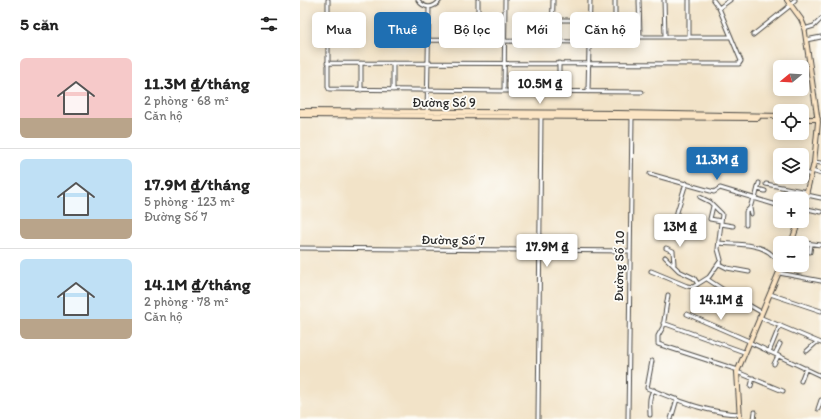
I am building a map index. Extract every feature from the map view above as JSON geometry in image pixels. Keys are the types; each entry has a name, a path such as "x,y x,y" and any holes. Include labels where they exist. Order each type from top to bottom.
{"street":[{"path":"328,0 329,89 642,92"},
{"path":"418,0 423,5 429,7 436,5 440,0"},
{"path":"478,0 478,12"},
{"path":"504,91 505,0"},
{"path":"553,0 553,12"},
{"path":"590,0 590,12"},
{"path":"614,0 614,12"},
{"path":"639,0 639,12"},
{"path":"664,0 665,36"},
{"path":"689,0 689,37"},
{"path":"328,63 739,64 741,61 719,8 713,0"},
{"path":"719,8 730,0"},
{"path":"753,35 789,3 795,0"},
{"path":"789,3 801,19 804,29 818,118 814,162 807,192"},
{"path":"429,7 429,12"},
{"path":"804,29 814,26 821,19"},
{"path":"640,36 731,37"},
{"path":"806,40 821,38"},
{"path":"505,41 512,41"},
{"path":"427,114 428,48"},
{"path":"588,92 589,48"},
{"path":"361,63 361,90"},
{"path":"393,63 393,90"},
{"path":"559,63 559,92"},
{"name":"Đường Số 9","path":"300,111 541,117 632,115"},
{"name":"Đường Số 9","path":"300,115 427,114 773,117"},
{"name":"Đường Số 10","path":"628,419 629,251 632,115"},
{"path":"538,419 541,117"},
{"path":"809,118 818,118"},
{"path":"814,162 821,163"},
{"path":"809,173 821,174"},
{"path":"650,174 714,192 720,188 773,204"},
{"path":"686,183 677,212 676,221 678,223 693,225"},
{"path":"746,225 746,212 750,208 759,183"},
{"path":"766,184 799,192"},
{"path":"758,189 765,191"},
{"path":"809,195 821,198"},
{"path":"651,271 687,286 693,287 707,279 719,264 721,258 718,251 721,222 720,211 710,202 700,197"},
{"path":"713,206 710,219 733,226"},
{"path":"750,208 750,214"},
{"path":"809,211 821,212"},
{"path":"719,243 752,246 767,251 773,257"},
{"path":"810,252 811,244 821,245"},
{"name":"Đường Số 7","path":"300,248 629,251"},
{"path":"666,248 673,251 674,264"},
{"path":"665,257 674,264 679,271 695,279 698,284"},
{"path":"719,264 727,268 749,272"},
{"path":"652,361 647,387 715,412 740,416 737,386 738,371 744,352 779,273 821,281"},
{"path":"707,279 761,312"},
{"path":"770,294 821,311"},
{"path":"668,296 664,323 658,336 658,345 738,371 783,391"},
{"path":"687,314 821,376"},
{"path":"759,317 821,343"},
{"path":"664,323 744,352"},
{"path":"769,352 780,325"},
{"path":"807,351 817,342"},
{"path":"774,364 780,344"},
{"path":"801,381 806,368"},
{"path":"751,386 753,378"},
{"path":"650,415 650,399 654,390"},
{"path":"671,419 677,399"},
{"path":"818,410 821,400"},
{"path":"754,419 755,412"}]}
